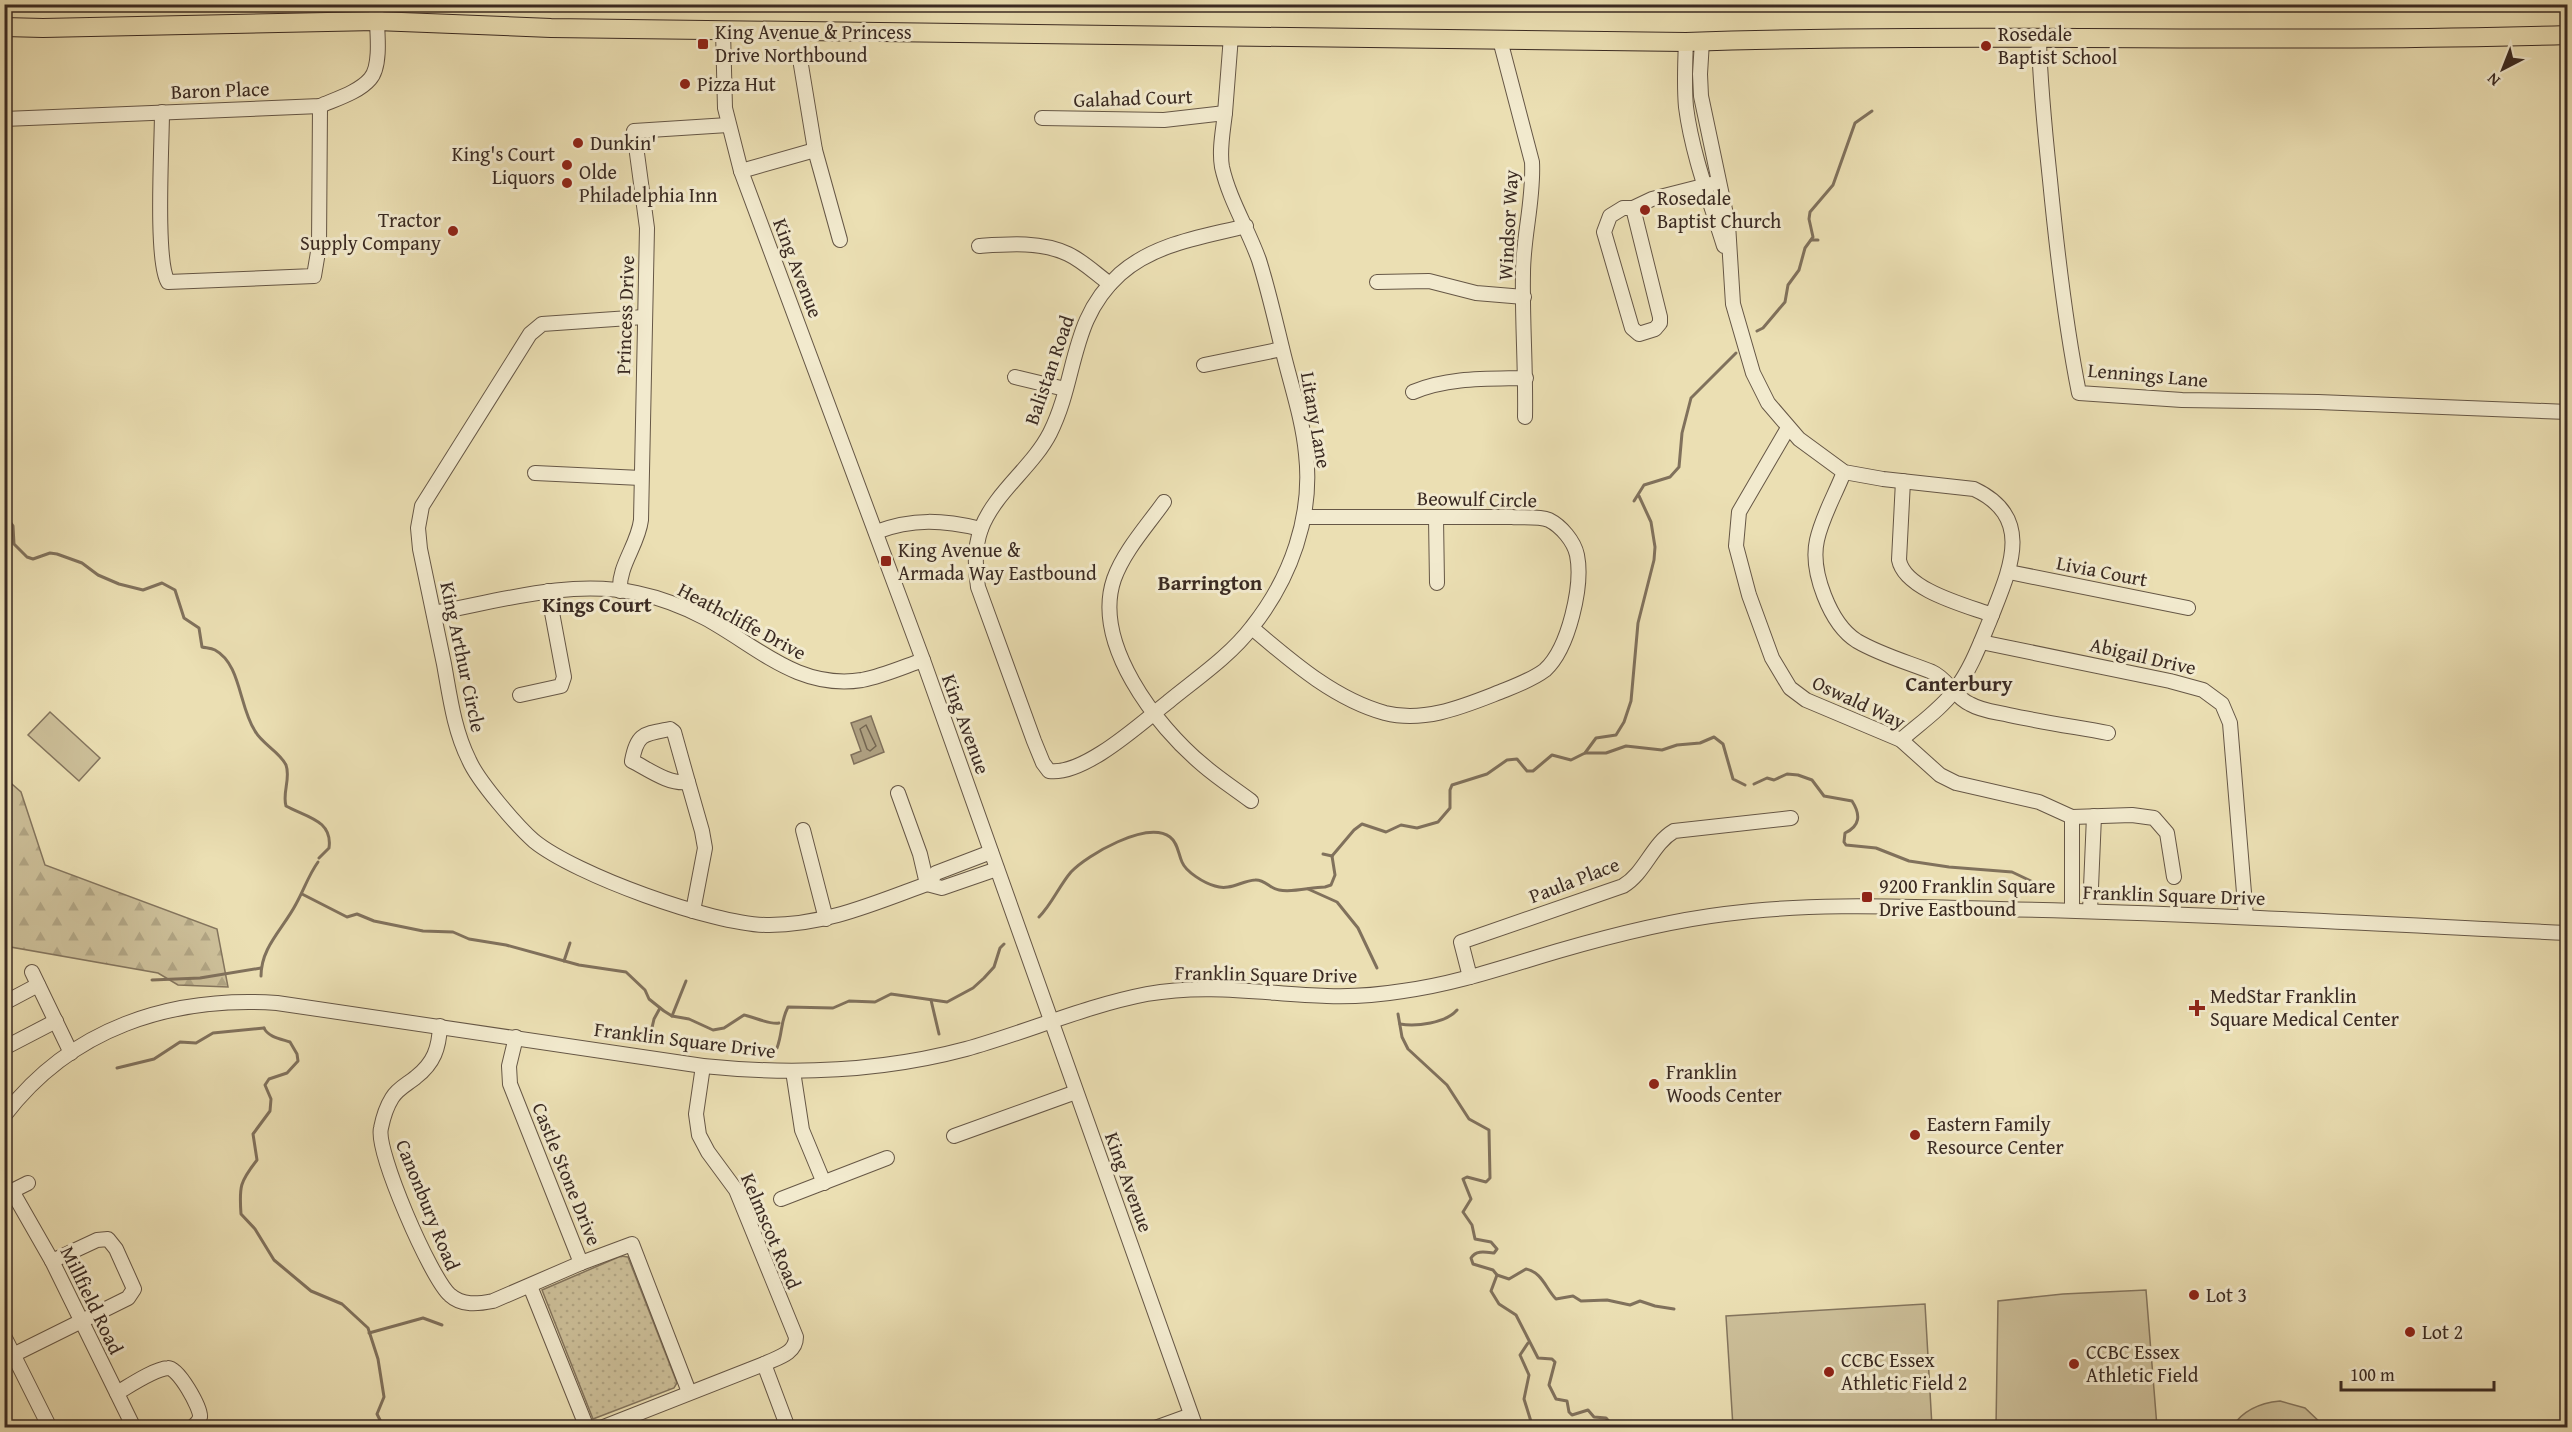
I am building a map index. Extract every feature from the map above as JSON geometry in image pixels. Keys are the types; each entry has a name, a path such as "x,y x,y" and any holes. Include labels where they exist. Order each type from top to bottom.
{"main road":[{"path":"4,27 54,28 376,13 551,28 1694,42 2438,39 2568,35"}],"street":[{"name":"Baron Place","path":"4,119 320,106 371,78 377,64 376,13"},
{"name":"King Avenue","path":"723,31 723,93 728,125 741,171 923,660 1194,1421"},
{"name":"Litany Lane","path":"1049,771 1059,772 1070,769 1089,759 1154,713 1212,666 1252,628 1281,582 1293,554 1304,517 1307,487 1306,453 1282,349 1259,261 1222,168 1222,141 1231,36"},
{"name":"Lennings Lane","path":"2039,39 2039,69 2055,229 2068,339 2079,393 2182,400 2318,402 2568,412"},
{"name":"Windsor Way","path":"1500,40 1532,162 1533,183 1524,248 1525,417"},
{"path":"1694,42 1700,74 1701,96 1728,224 1733,304 1753,373 1768,403 1788,428 1844,472 1974,489 1992,500 2005,514 2013,534 2009,572 1966,674 1954,693 1901,740"},
{"path":"1694,42 1684,78 1687,110 1705,185 1731,268"},
{"path":"800,59 815,150 840,240"},
{"path":"162,112 162,245 165,276 168,282 264,279 314,276 318,246 320,106"},
{"name":"Galahad Court","path":"1042,118 1164,120 1225,113"},
{"name":"Princess Drive","path":"620,591 620,574 639,533 642,478 647,228 634,131 728,125"},
{"path":"741,171 815,150"},
{"path":"1633,208 1660,317 1660,323 1655,329 1639,334 1632,328 1604,232 1606,222 1614,212 1623,208 1633,208 1652,199 1719,182"},
{"name":"Balistan Road","path":"1049,771 1034,741 978,587 975,562 981,529 995,505 1042,447 1055,422 1083,325 1094,304 1110,284 1131,265 1154,252 1179,243 1246,226"},
{"path":"979,246 1025,245 1060,250 1078,259 1110,284"},
{"path":"4,256 4,265"},
{"path":"1377,282 1429,280 1476,293 1524,297"},
{"name":"King Arthur Circle","path":"644,317 553,322 542,324 530,334 422,506 419,517 419,542 461,743 481,780 534,841 563,860 693,911 727,921 767,926 826,919 927,884 936,873 991,852"},
{"path":"1204,365 1282,349"},
{"path":"1015,377 1065,390"},
{"path":"1413,392 1428,386 1455,381 1526,378"},
{"name":"Oswald Way","path":"1788,428 1746,497 1739,512 1737,524 1739,561 1760,626 1783,680 1798,696 1901,740 1940,775 1956,783 2039,802 2072,817 2148,816 2161,823 2167,832 2174,876"},
{"path":"1844,472 1823,519 1817,541 1816,566 1834,618 1855,639 1878,652 1935,673 1947,683 1954,693 1971,705 2108,733"},
{"path":"535,473 642,478"},
{"path":"1903,481 1899,560 1901,568 1905,574 1925,588 1992,615"},
{"path":"1164,502 1124,559 1114,579 1110,597 1112,628 1132,680 1154,713 1203,765 1251,801"},
{"name":"Beowulf Circle","path":"1252,628 1315,677 1357,701 1387,713 1409,716 1452,710 1533,678 1545,670 1561,649 1571,622 1578,567 1576,552 1569,539 1559,527 1547,519 1304,517"},
{"path":"1436,518 1437,583"},
{"path":"876,532 892,526 926,520 958,523 981,529"},
{"name":"Livia Court","path":"2009,572 2188,608"},
{"name":"Heathcliffe Drive","path":"434,613 548,591 579,588 620,591 660,599 683,608 719,626 787,670 815,679 860,680 923,660"},
{"path":"520,695 561,686 564,677 548,591"},
{"name":"Abigail Drive","path":"1981,642 2170,681 2203,690 2222,704 2230,723 2246,917"},
{"path":"688,782 680,783 671,780 632,761 638,739 670,729 674,732 702,831 705,848 693,911"},
{"path":"898,793 920,854 927,884"},
{"path":"2090,911 2094,816"},
{"path":"2072,817 2072,910"},
{"name":"Paula Place","path":"1470,977 1461,942 1623,886 1634,877 1662,841 1674,831 1791,818"},
{"path":"803,830 826,919"},
{"name":"King Arthur Circle","path":"927,884 942,888 997,869"},
{"name":"Franklin Square Drive","path":"4,1116 36,1080 71,1053 103,1034 147,1016 196,1004 217,1002 277,1003 703,1066 748,1071 793,1071 869,1067 939,1056 1109,1002 1184,989 1348,996 1400,992 1470,977 1628,932 1672,922 1752,911 1835,906 2072,910 2568,933"},
{"path":"4,1003 35,979 71,1053"},
{"path":"4,1048 56,1021"},
{"name":"Canonbury Road","path":"440,1026 439,1042 433,1059 391,1099 380,1130 381,1145 425,1258 437,1281 450,1295 462,1302 480,1304 530,1286"},
{"name":"Castle Stone Drive","path":"516,1037 509,1066 510,1084 581,1263 530,1286"},
{"name":"Kelmscot Road","path":"632,1422 654,1407 789,1352 794,1347 796,1337 736,1190 708,1152 699,1135 696,1114 703,1066"},
{"path":"793,1071 802,1130 824,1183"},
{"path":"954,1136 1076,1092"},
{"path":"781,1199 887,1158"},
{"path":"8,1193 28,1183"},
{"name":"Millfield Road","path":"8,1193 52,1262 134,1428"},
{"path":"13,1354 128,1298 133,1292 134,1284 113,1244 105,1238 52,1262"},
{"path":"581,1263 632,1244 689,1392"},
{"path":"530,1286 587,1428"},
{"path":"4,1336 50,1428"},
{"path":"764,1364 788,1428"},
{"path":"117,1393 159,1370 172,1368 181,1376 200,1413 198,1422 191,1428"},
{"path":"1155,1428 1194,1421"},
{"path":"602,1428 632,1422"}],"green space":[{"path":"50,712 100,758 79,781 28,735"},
{"path":"5,778 21,792 45,865 217,929 228,987 178,985 158,973 5,946"},
{"path":"621,1256 628,1257 677,1383 674,1388 593,1419 542,1290"},
{"name":"CCBC Essex Athletic Field","path":"2146,1290 2157,1427 1996,1427 1998,1301 2063,1294"},
{"name":"CCBC Essex Athletic Field 2","path":"1925,1304 1932,1427 1733,1427 1726,1316"},
{"path":"2280,1401 2305,1408 2325,1427 2232,1427 2252,1408"}],"water":[{"path":"871,716 884,752 854,764 851,755 861,751 851,723"}],"waterway":[{"path":"1757,331 1763,328 1785,302 1788,285 1799,270 1805,248 1813,237 1809,219 1810,212 1833,185 1855,123 1872,111"},
{"path":"1811,240 1818,240"},
{"path":"1634,501 1644,485 1670,477 1679,467 1682,433 1691,398 1736,353"},
{"path":"1332,856 1362,824 1386,832 1401,825 1417,828 1438,822 1450,808 1452,785 1487,774 1507,760 1517,759 1527,771 1533,771 1552,755 1571,760 1585,753 1596,738 1616,735 1624,722 1631,701 1638,623 1654,560 1655,547 1651,522 1639,496"},
{"path":"4,514 13,526 14,544 27,557 33,559 50,553 57,554 82,563 98,575 119,584 143,590 162,583 175,590 184,618 199,628 202,647 215,650 230,665 255,731 286,765 288,775 286,806 316,821 327,831 329,848 319,858"},
{"path":"1585,753 1606,753 1626,746 1662,750 1677,745 1700,743 1714,737 1723,744 1733,779 1745,785"},
{"path":"1754,784 1767,778 1774,780 1787,774 1798,775 1812,780 1824,796 1852,801 1858,820 1854,827 1845,833 1846,845 1876,848 1909,861 2012,872 2031,881"},
{"path":"1039,917 1067,877 1079,865 1103,849 1133,836 1147,833 1160,833 1170,837 1175,842 1187,870 1196,877 1220,887 1231,887 1255,880 1284,891 1325,887 1331,885 1335,875 1332,856"},
{"path":"1323,854 1332,856"},
{"path":"261,976 269,947 291,913 318,862"},
{"path":"1308,889 1337,902 1358,928 1377,968"},
{"path":"302,894 347,917 357,914 374,921 423,931 453,932 469,939 506,945 579,965 626,972 645,990 649,999 664,1011 713,1030 724,1028 744,1015 779,1023"},
{"path":"564,961 570,943"},
{"path":"777,1048 788,1007 833,1008 849,1001 875,1002 891,994 947,1002 973,988 984,978 994,967 1000,948 1004,944"},
{"path":"152,980 200,978 261,968"},
{"path":"672,1016 686,981"},
{"path":"931,1000 939,1034"},
{"path":"651,1032 660,1008"},
{"path":"1400,1024 1430,1023 1446,1018 1457,1010"},
{"path":"1398,1014 1402,1037 1408,1049 1447,1085 1469,1119 1489,1130 1490,1178 1486,1182 1467,1177 1463,1179 1471,1199 1463,1212 1472,1225 1475,1239 1491,1242 1497,1249 1494,1253 1475,1254 1471,1258 1473,1264 1493,1270 1497,1275 1509,1279 1526,1269 1531,1271 1540,1277 1556,1299 1573,1296 1581,1301 1607,1300 1630,1305 1640,1301 1674,1309"},
{"path":"264,1028 272,1036 290,1042 298,1061 287,1073 269,1079 265,1085 271,1099 270,1111 253,1134 257,1160 242,1185 241,1214 255,1229 274,1260 311,1291 342,1304 368,1328 378,1359 384,1397 377,1414 384,1428"},
{"path":"117,1068 154,1059 180,1042 196,1043 213,1033 264,1028"},
{"path":"1497,1275 1491,1291 1499,1304 1516,1315 1538,1358 1552,1359 1555,1362 1549,1385 1556,1399 1567,1401 1569,1412 1572,1415 1588,1410 1594,1417 1606,1418 1615,1428"},
{"path":"369,1333 423,1318 442,1325"},
{"path":"1528,1343 1520,1355 1529,1375 1524,1399 1533,1428"}],"place":[{"name":"King Avenue & Princess Drive Northbound","path":"703,44"},
{"name":"Rosedale Baptist School","path":"1986,46"},
{"name":"Pizza Hut","path":"685,84"},
{"name":"Dunkin'","path":"578,143"},
{"name":"King's Court Liquors","path":"567,165"},
{"name":"Olde Philadelphia Inn","path":"567,183"},
{"name":"Rosedale Baptist Church","path":"1645,210"},
{"name":"Tractor Supply Company","path":"453,231"},
{"name":"King Avenue & Armada Way Eastbound","path":"886,561"},
{"name":"9200 Franklin Square Drive Eastbound","path":"1867,897"},
{"name":"MedStar Franklin Square Medical Center","path":"2197,1008"},
{"name":"Franklin Woods Center","path":"1654,1084"},
{"name":"Eastern Family Resource Center","path":"1915,1135"},
{"name":"Lot 3","path":"2194,1295"},
{"name":"Lot 2","path":"2410,1332"},
{"name":"CCBC Essex Athletic Field","path":"2074,1364"},
{"name":"CCBC Essex Athletic Field 2","path":"1829,1372"}],"district":[{"name":"Barrington","path":"1210,583"},
{"name":"Kings Court","path":"597,605"},
{"name":"Canterbury","path":"1959,684"}]}
